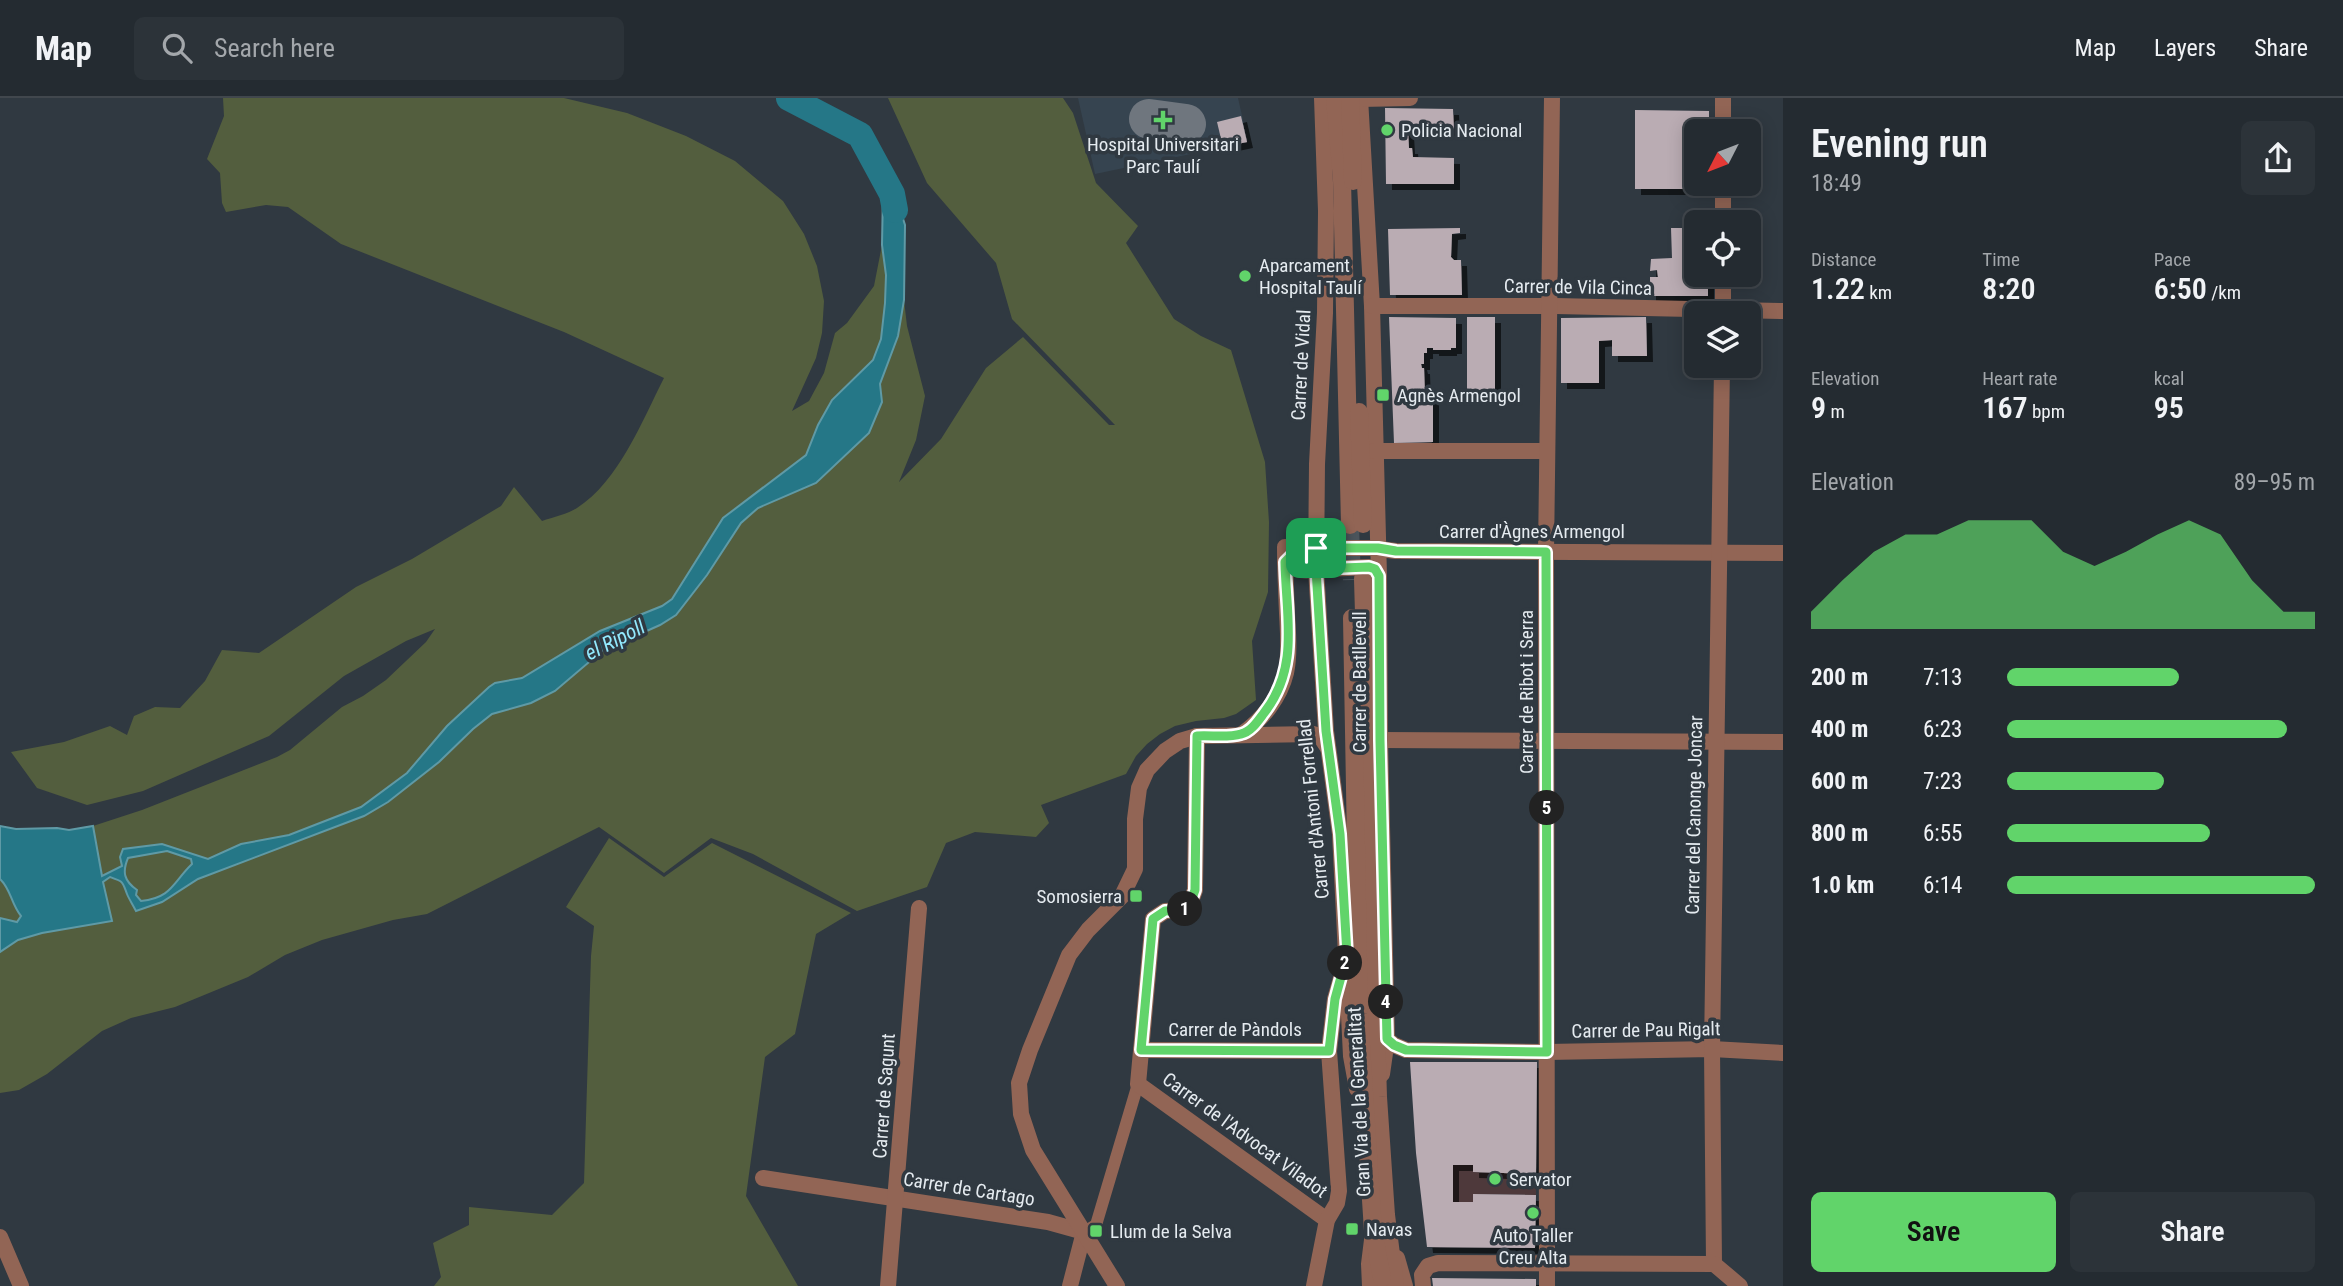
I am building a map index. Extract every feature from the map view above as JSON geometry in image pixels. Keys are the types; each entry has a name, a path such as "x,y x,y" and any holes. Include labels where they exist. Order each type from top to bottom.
{"street":[{"name":"Carrer de Vidal","path":"1317,592 1321,569 1317,464 1325,313 1326,211 1322,98"},
{"path":"1335,98 1342,180 1356,524 1350,98"},
{"path":"1360,98 1410,98"},
{"name":"Carrer de Batllevell","path":"1360,98 1372,306 1374,451 1375,548 1366,575 1380,740 1387,1039 1378,1097"},
{"name":"Carrer de Ribot i Serra","path":"1547,1286 1546,450 1552,98"},
{"path":"1723,98 1723,119"},
{"name":"Carrer de Vila Cinca","path":"1372,306 1548,306 1684,311"},
{"name":"Carrer de Vila Cinca","path":"1761,311 1783,311"},
{"name":"Carrer del Canonge Joncar","path":"1714,1264 1712,1049 1722,378"},
{"path":"1374,451 1546,450"},
{"name":"Carrer d'Àgnes Armengol","path":"1285,555 1320,548 1375,548 1396,551 1783,552"},
{"path":"1285,555 1289,567 1297,570 1321,569 1366,575"},
{"name":"Carrer d'Antoni Forrellad","path":"1242,734 1255,725 1267,710 1286,673 1288,650 1285,555"},
{"name":"Gran Via de la Generalitat","path":"1366,575 1380,1235 1395,1286"},
{"name":"Gran Via de la Generalitat","path":"1366,575 1359,1014 1368,1147 1384,1286"},
{"name":"Carrer d'Antoni Forrellad","path":"1317,592 1328,748 1340,834 1351,1056 1368,1147"},
{"path":"1117,1286 1033,1150 1021,1114 1019,1083 1030,1050 1069,955 1088,930 1122,896 1135,869 1135,819 1139,788 1155,760 1180,741 1197,736 1316,735 1322,738 1328,748"},
{"path":"1070,1286 1084,1232 1096,1225 1138,1084 1153,919 1165,911 1183,910 1191,901 1195,890 1197,736"},
{"path":"1380,740 1783,742"},
{"name":"Carrer de Sagunt","path":"888,1286 919,908"},
{"path":"1314,1286 1327,1220 1337,1203 1339,1191 1329,1051 1335,999 1347,955"},
{"name":"Carrer de Pau Rigalt","path":"1387,1039 1406,1050 1547,1052 1712,1049 1783,1053"},
{"name":"Carrer de Pàndols","path":"1141,1050 1329,1051"},
{"name":"Carrer de l'Advocat Viladot","path":"1138,1084 1327,1220"},
{"name":"Carrer de Cartago","path":"763,1178 1048,1222 1084,1232"},
{"path":"1370,1286 1369,1264 1380,1235"},
{"path":"1380,1235 1396,1256 1405,1286"},
{"path":"0,1237 21,1286"},
{"path":"1423,1286 1422,1275 1428,1266 1438,1263 1547,1262 1714,1264 1740,1286"}],"shaded area":[{"name":"Hospital Universitari Parc Taulí","path":"1078,98 1238,98 1248,142 1095,174"},
{"name":"Servator","path":"1453,1165 1473,1165 1473,1172 1536,1174 1536,1195 1473,1194 1473,1202 1453,1202"}],"green space":[{"path":"223,98 564,98 627,113 686,136 735,161 783,201 804,234 817,266 824,301 822,333 816,358 792,411 809,401 824,373 835,333 847,323 874,286 882,245 904,300 907,326 925,396 916,440 899,482 941,439 986,368 1023,337 1109,425 1115,425 1012,319 996,263 927,183 888,98 1063,98 1073,113 1096,183 1138,226 1126,243 1174,319 1231,350 1265,462 1269,522 1268,592 1252,641 1256,700 1236,714 1224,718 1175,726 1147,744 1136,756 1126,774 1041,805 1049,823 1036,837 975,832 946,843 927,887 857,911 753,854 711,838 664,873 599,827 427,914 393,920 322,940 285,955 248,977 175,1007 131,1018 102,1031 47,1074 19,1090 0,1093 0,868 103,881 93,826 142,810 290,750 342,707 386,680 426,642 435,629 406,641 344,676 269,736 143,791 87,805 37,788 11,752 64,742 110,726 127,735 134,716 155,707 180,708 205,681 222,650 259,653 356,587 412,559 501,506 514,487 542,521 573,510 592,496 617,466 664,378 564,332 341,244 288,207 266,205 226,212 222,203 220,173 207,159 224,116"},
{"path":"609,838 664,877 712,843 851,913 816,934 795,1034 765,1057 746,1196 798,1286 434,1286 441,1277 433,1243 469,1225 469,1207 552,1215 584,1183 594,926 566,907"}],"water":[{"path":"880,173 896,197 905,225 904,300 898,336 880,384 882,402 869,433 816,483 758,508 741,523 707,575 676,615 602,651 555,691 531,703 492,714 439,762 388,802 364,816 198,879 162,902 136,911 122,882 110,877 103,882 112,921 42,933 18,940 0,952 0,918 17,922 21,916 7,887 0,879 0,826 69,830 93,826 102,876 122,866 120,857 123,849 162,844 208,859 241,844 289,835 361,807 407,773 447,726 495,683 522,678 600,631 662,606 672,599 723,518 806,455 832,400 873,360 881,339 885,303 883,191","holes":["167,851 191,859 192,864 171,888 151,899 141,901 136,895 137,890 125,876 128,858"]}],"building":[{"path":"1385,108 1453,109 1454,130 1422,131 1422,134 1413,134 1413,130 1408,130 1409,148 1412,148 1413,157 1454,158 1454,184 1386,184"},
{"path":"1635,110 1709,111 1709,119 1684,119 1684,189 1635,189"},
{"path":"1241,116 1247,142 1223,147 1217,122"},
{"path":"1460,228 1460,233 1452,234 1451,257 1461,260 1462,295 1390,295 1388,229"},
{"path":"1671,228 1684,228 1684,287 1708,287 1708,296 1650,296 1650,277 1658,277 1657,270 1650,271 1651,259 1672,258"},
{"path":"1389,317 1456,318 1456,348 1427,348 1424,364 1421,364 1424,368 1425,394 1422,394 1422,398 1433,397 1433,442 1394,443"},
{"path":"1467,317 1495,317 1495,397 1467,397"},
{"path":"1646,317 1647,356 1612,356 1612,340 1599,341 1599,383 1561,383 1561,318"},
{"path":"1410,1062 1537,1062 1536,1174 1473,1172 1473,1165 1453,1165 1453,1202 1473,1202 1473,1194 1536,1195 1535,1248 1427,1247 1416,1153"},
{"path":"1432,1278 1536,1279 1536,1286 1433,1286"}],"waterway":[{"name":"el Ripoll","path":"789,98 860,135 892,194 895,210"}],"taxiway":[{"path":"1149,119 1186,124"}],"tunnel":[{"path":"1350,525 1352,580"}],"place":[{"name":"Hospital Universitari Parc Taulí","path":"1163,120"},
{"name":"Policia Nacional","path":"1387,130"},
{"name":"Aparcament Hospital Taulí","path":"1245,276"},
{"name":"Agnès Armengol","path":"1383,395"},
{"name":"Somosierra","path":"1136,896"},
{"name":"Servator","path":"1495,1179"},
{"name":"Auto Taller Creu Alta","path":"1533,1213"},
{"name":"Navas","path":"1352,1229"},
{"name":"Llum de la Selva","path":"1096,1231"}],"route":[{"path":"1316,548 1546,552 1547,1052 1406,1050 1387,1039 1379,576 1375,569 1369,567 1316,569 1326,731 1338,810 1347,955 1335,999 1329,1051 1141,1050 1153,919 1165,911 1183,910 1191,901 1195,890 1197,736 1242,734 1255,725 1278,693 1286,673 1288,650 1285,562 1298,551 1316,548"}]}
